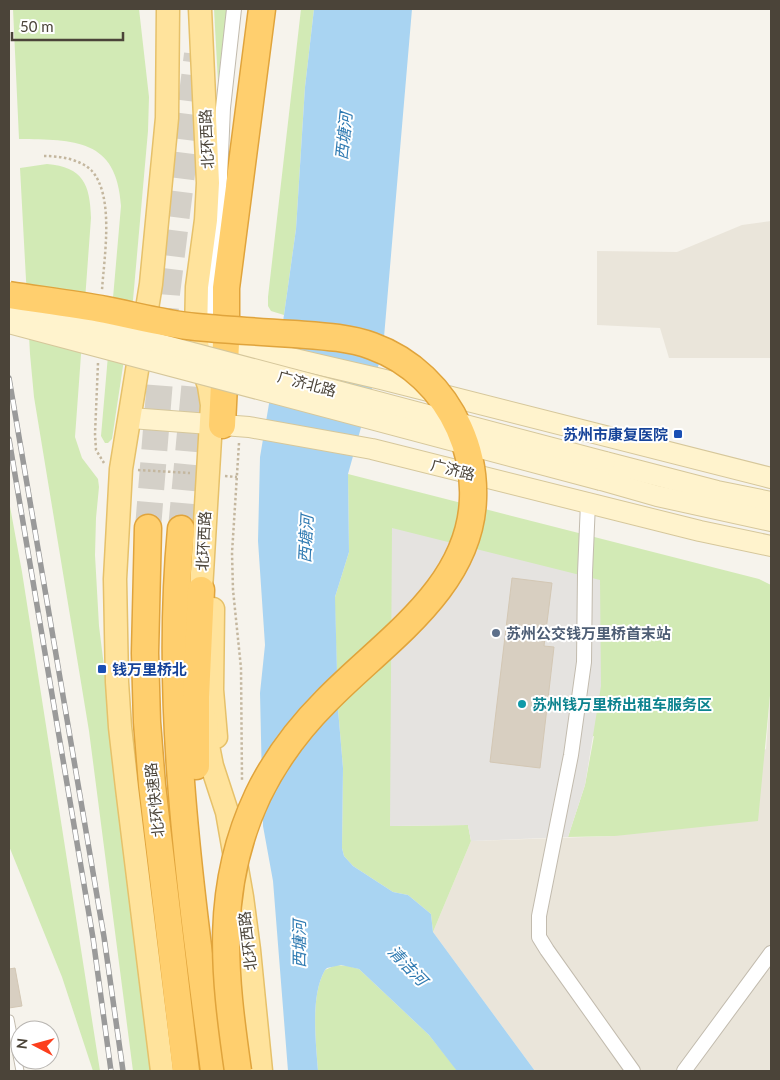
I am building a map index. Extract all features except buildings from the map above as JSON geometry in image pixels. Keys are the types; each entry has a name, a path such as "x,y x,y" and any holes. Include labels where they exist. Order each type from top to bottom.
{"highway":[{"path":"231,426 209,339 226,288 262,9"},
{"path":"9,285 106,310"},
{"path":"9,295 106,310 180,325 357,341 382,350 419,373 442,398 463,436 472,468 474,489 471,521 462,551 450,573 436,593 412,619 310,717 273,767 253,807 242,836 234,866 226,918 226,973 238,1071"},
{"name":"北环快速路","path":"148,528 145,653 149,749 186,1071"},
{"name":"北环快速路","path":"181,529 177,591 177,728 183,800 214,1071"},
{"path":"201,590 196,697 196,779 209,916 210,1041"}],"main road":[{"path":"162,1071 127,788 117,682 115,579 121,469 131,418 151,284 167,118 168,9"},
{"name":"北环西路","path":"200,9 208,183 206,220 197,287 209,339 203,370 211,395 231,426 201,590 207,741 212,766 227,812 249,950 261,1071"},
{"name":"广济北路","path":"9,304 603,471"},
{"path":"145,322 380,379 771,478"},
{"name":"广济北路","path":"9,323 603,471"},
{"name":"广济路","path":"131,418 231,426 372,448 708,533 771,546"},
{"path":"603,471 771,502"},
{"path":"603,471 667,498 771,521"},
{"path":"221,475 213,589 212,690 214,727 227,812"}],"street":[{"path":"161,9 167,36"},
{"path":"209,339 219,200 223,108 234,9"},
{"path":"588,503 584,662 571,754 539,916 539,936 633,1071"},
{"path":"684,1071 771,952"}],"lane":[{"path":"10,1019 20,1071"}],"path":[{"path":"231,426 221,475 232,553 233,590 242,668 242,780"},
{"path":"121,469 221,475"}],"shaded area":[{"path":"771,221 771,358 669,358 660,328 597,325 597,251 677,252 742,225"},
{"name":"苏州公交钱万里桥首末站","path":"392,528 600,580 601,686 585,785 568,837 471,841 468,825 390,826"},
{"path":"771,685 771,1071 535,1071 433,932 471,841 615,836 766,749"}],"green space":[{"path":"13,9 139,9 149,97 148,131 133,300 112,439 108,443 105,443 101,436 121,206 118,184 111,167 101,155 89,147 58,140 19,139"},
{"path":"214,9 227,9 218,82"},
{"path":"301,9 314,9 305,87 296,229 284,315 271,311 268,306 268,297"},
{"path":"47,164 69,169 76,173 82,179 89,196 91,218 75,437 82,458 98,479 99,487 95,555 99,626 154,1071 133,1071 89,731 34,397 20,168"},
{"path":"348,474 759,579 771,585 771,685 758,821 615,836 568,837 585,785 594,736 390,826 468,825 471,841 433,932 431,914 408,895 393,892 353,866 344,856 342,848 343,768 338,709 335,608 335,597 349,552"},
{"path":"9,501 22,572 100,1071 93,1071 62,977 9,846"},
{"path":"336,965 359,969 429,1035 457,1070 318,1071 315,1033 317,993 325,970"}],"water":[{"path":"314,9 412,9 383,349 348,474 349,552 335,597 338,709 343,768 342,848 344,856 353,866 393,892 408,895 431,914 433,932 535,1071 457,1071 429,1035 359,969 341,965 325,970 317,993 315,1033 318,1071 288,1071 273,881 263,826 260,693 265,645 258,541 260,457 284,315 296,229 305,87"}],"tunnel":[{"path":"148,528 167,294 197,54"},
{"path":"181,529 198,347"}],"railway":[{"path":"9,378 104,937 123,1071"},
{"path":"9,439 93,938 111,1071"}],"place":[{"name":"苏州市康复医院","path":"678,434"},
{"name":"苏州公交钱万里桥首末站","path":"496,633"},
{"name":"钱万里桥北","path":"102,669"},
{"name":"苏州钱万里桥出租车服务区","path":"522,704"}],"water label":[{"name":"西塘河","path":"343,136"},
{"name":"西塘河","path":"305,539"},
{"name":"西塘河","path":"298,944"},
{"name":"清洁河","path":"408,965"}]}
